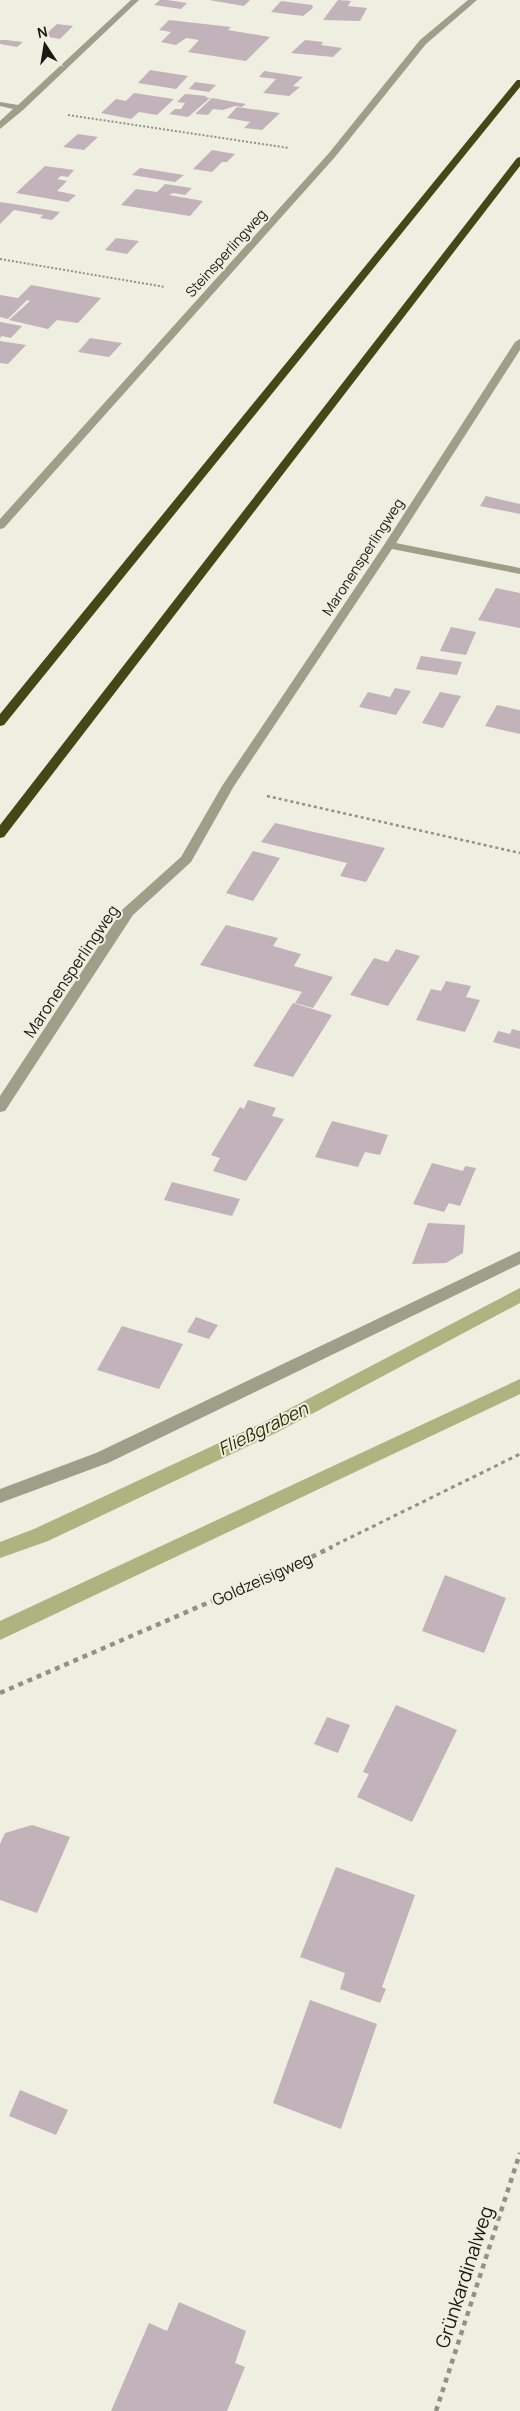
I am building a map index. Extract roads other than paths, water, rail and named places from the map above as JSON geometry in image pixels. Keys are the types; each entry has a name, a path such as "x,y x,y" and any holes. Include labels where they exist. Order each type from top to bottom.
{"highway":[{"path":"0,722 520,82"},
{"path":"0,834 520,160"}],"lane":[{"path":"0,126 134,0"},
{"name":"Steinsperlingweg","path":"0,526 332,155 423,42 473,0"},
{"path":"0,104 20,108"},
{"name":"Maronensperlingweg","path":"0,1107 128,912 186,859 228,786 390,545 519,346"},
{"path":"390,545 520,571"},
{"path":"0,1496 102,1458 520,1257"}],"waterway":[{"name":"Fließgraben","path":"0,1550 41,1535 271,1427 520,1295"},
{"name":"Fließgraben","path":"0,1631 520,1386"}]}
